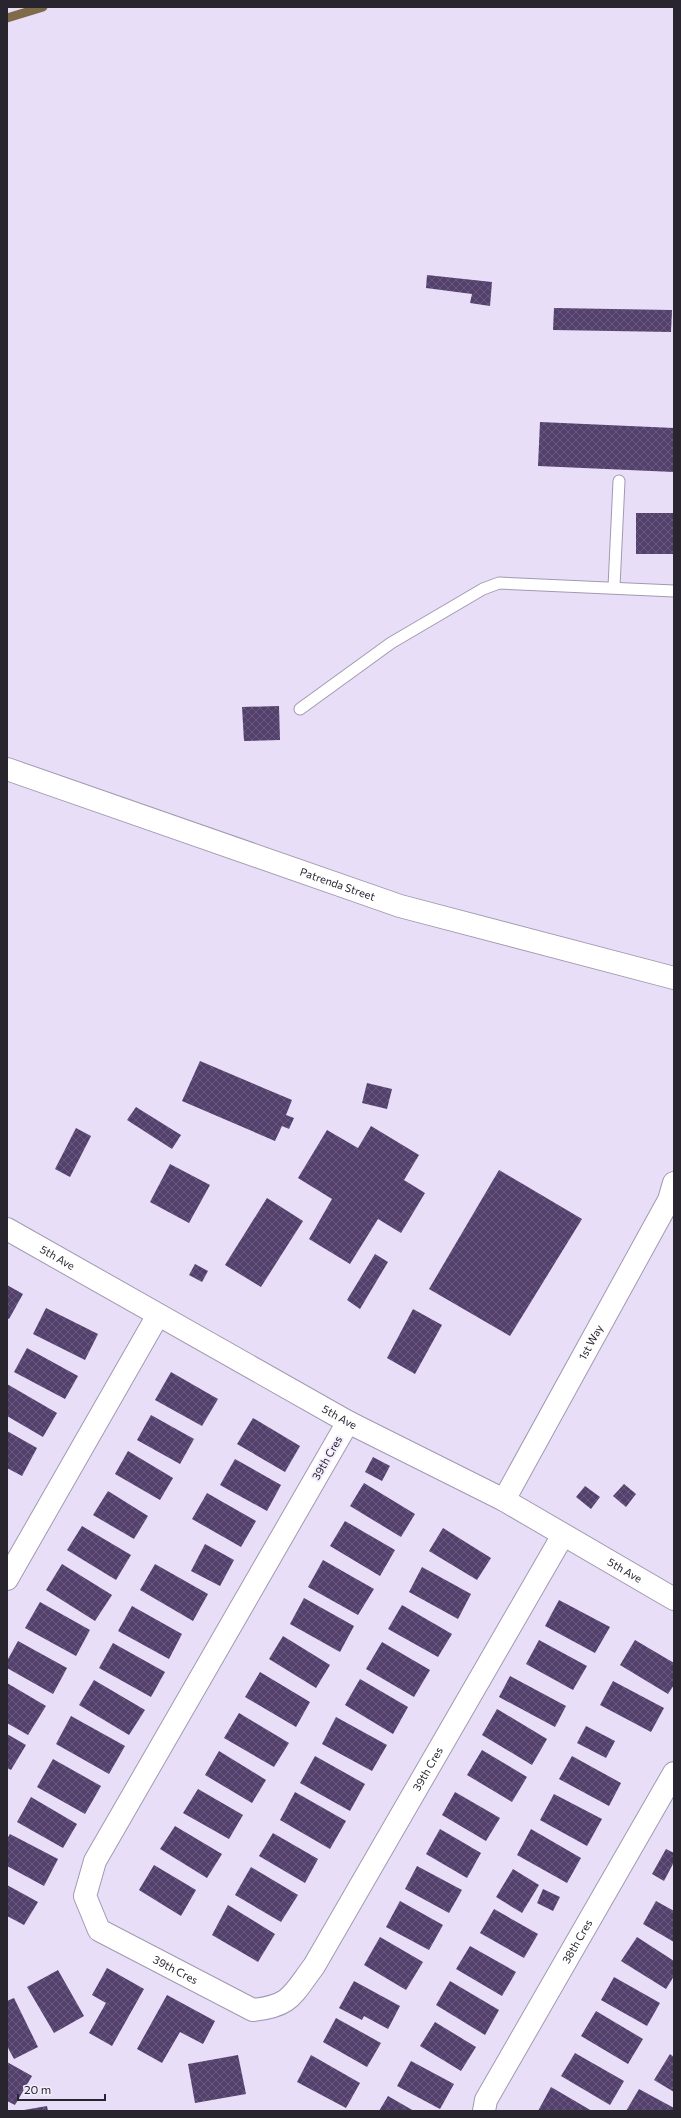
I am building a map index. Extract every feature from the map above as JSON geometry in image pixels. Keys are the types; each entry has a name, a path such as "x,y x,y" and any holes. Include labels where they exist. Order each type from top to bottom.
{"street":[{"name":"Patrenda Street","path":"7,769 400,906 674,978"},
{"name":"1st Way","path":"504,1500 669,1200 674,1183"},
{"name":"5th Ave","path":"7,1229 348,1422 504,1500 674,1599"},
{"path":"7,1579 158,1315"},
{"name":"39th Cres","path":"348,1422 95,1861 85,1896 99,1930 106,1934 252,2010 272,2008 287,2001 314,1966 563,1535"},
{"name":"38th Cres","path":"484,2111 486,2100 674,1773"}],"lane":[{"path":"614,587 619,481"},
{"path":"300,709 391,643 484,589 500,583 614,587 674,591"}],"building":[{"path":"427,275 492,282 490,306 470,303 472,294 426,288"},
{"path":"554,308 672,310 671,332 553,330"},
{"path":"540,422 674,428 674,472 538,466"},
{"path":"636,513 674,513 674,554 636,554"},
{"path":"279,706 280,740 244,741 242,707"},
{"path":"200,1061 292,1100 286,1115 294,1118 289,1129 282,1126 275,1141 182,1101"},
{"path":"367,1083 392,1089 387,1109 362,1103"},
{"path":"136,1107 181,1135 172,1149 127,1120"},
{"path":"371,1126 419,1155 404,1180 425,1193 401,1233 378,1219 350,1264 309,1239 332,1199 298,1178 327,1130 358,1148"},
{"path":"76,1128 91,1136 70,1177 55,1169"},
{"path":"170,1164 210,1185 189,1223 150,1202"},
{"path":"499,1170 582,1219 510,1336 429,1289"},
{"path":"267,1198 303,1221 261,1287 225,1265"},
{"path":"375,1254 388,1262 360,1309 347,1300"},
{"path":"195,1264 208,1271 202,1282 189,1275"},
{"path":"7,1285 23,1294 9,1319 7,1318"},
{"path":"46,1308 98,1334 85,1360 33,1334"},
{"path":"413,1309 442,1325 415,1374 387,1358"},
{"path":"27,1348 78,1376 65,1399 14,1372"},
{"path":"171,1372 218,1399 202,1426 155,1400"},
{"path":"7,1384 57,1413 43,1437 7,1416"},
{"path":"151,1415 194,1439 180,1464 137,1440"},
{"path":"253,1418 300,1446 285,1472 237,1444"},
{"path":"7,1431 37,1448 22,1476 7,1468"},
{"path":"128,1451 173,1478 160,1500 115,1474"},
{"path":"373,1457 390,1466 382,1481 365,1472"},
{"path":"235,1459 281,1485 267,1511 220,1485"},
{"path":"364,1483 415,1514 401,1537 350,1506"},
{"path":"624,1484 636,1494 626,1507 613,1496"},
{"path":"585,1486 600,1497 591,1509 576,1497"},
{"path":"108,1491 148,1516 134,1539 93,1515"},
{"path":"207,1493 256,1521 241,1547 192,1519"},
{"path":"345,1521 395,1550 380,1576 330,1546"},
{"path":"82,1526 131,1555 116,1580 67,1550"},
{"path":"443,1528 491,1558 477,1580 429,1551"},
{"path":"205,1544 234,1560 220,1586 191,1571"},
{"path":"323,1560 374,1589 358,1615 308,1587"},
{"path":"62,1564 112,1595 95,1621 46,1590"},
{"path":"155,1564 208,1594 193,1621 140,1590"},
{"path":"422,1567 471,1594 458,1619 409,1592"},
{"path":"304,1598 354,1626 340,1652 290,1624"},
{"path":"559,1600 610,1627 595,1653 545,1626"},
{"path":"40,1602 90,1630 76,1656 25,1628"},
{"path":"402,1605 452,1634 438,1657 388,1629"},
{"path":"132,1606 182,1634 169,1659 118,1631"},
{"path":"283,1636 330,1665 316,1688 269,1659"},
{"path":"539,1640 587,1666 573,1690 526,1664"},
{"path":"635,1640 674,1663 674,1685 668,1694 620,1665"},
{"path":"18,1641 67,1668 53,1694 7,1668 7,1661"},
{"path":"382,1642 430,1670 414,1697 366,1669"},
{"path":"113,1643 165,1672 151,1697 99,1668"},
{"path":"260,1672 310,1702 296,1727 245,1697"},
{"path":"510,1676 566,1706 555,1727 499,1697"},
{"path":"360,1679 408,1707 393,1734 345,1705"},
{"path":"94,1680 145,1710 129,1735 79,1705"},
{"path":"613,1681 664,1708 651,1732 600,1705"},
{"path":"7,1683 46,1706 28,1735 7,1723"},
{"path":"497,1709 547,1739 532,1765 482,1735"},
{"path":"239,1713 289,1743 274,1767 224,1738"},
{"path":"71,1716 125,1746 109,1774 56,1744"},
{"path":"336,1717 387,1745 372,1771 322,1744"},
{"path":"586,1726 615,1741 606,1758 577,1743"},
{"path":"7,1734 26,1745 11,1770 7,1768"},
{"path":"482,1750 527,1777 512,1802 467,1775"},
{"path":"219,1751 266,1780 252,1803 205,1775"},
{"path":"315,1756 365,1784 350,1811 300,1783"},
{"path":"572,1756 621,1783 609,1806 559,1779"},
{"path":"53,1759 101,1786 85,1814 37,1787"},
{"path":"198,1789 243,1815 229,1839 183,1813"},
{"path":"295,1792 346,1821 330,1849 280,1820"},
{"path":"455,1792 500,1818 486,1841 442,1815"},
{"path":"554,1794 602,1819 587,1846 540,1820"},
{"path":"31,1797 77,1824 63,1848 17,1822"},
{"path":"175,1826 222,1854 207,1878 160,1849"},
{"path":"440,1829 481,1853 467,1878 426,1854"},
{"path":"531,1829 581,1858 567,1883 517,1855"},
{"path":"273,1833 318,1859 305,1883 259,1856"},
{"path":"10,1834 58,1859 44,1886 7,1866 7,1839"},
{"path":"666,1849 674,1853 674,1862 664,1881 652,1874"},
{"path":"154,1865 196,1890 181,1916 139,1890"},
{"path":"417,1866 462,1890 449,1913 405,1889"},
{"path":"251,1867 298,1895 281,1922 235,1895"},
{"path":"513,1869 539,1885 522,1913 496,1897"},
{"path":"7,1885 38,1902 24,1925 7,1916"},
{"path":"543,1889 560,1897 553,1911 537,1903"},
{"path":"400,1901 443,1925 429,1950 386,1927"},
{"path":"656,1901 674,1911 674,1942 643,1924"},
{"path":"228,1905 275,1934 258,1962 212,1935"},
{"path":"494,1909 538,1934 524,1958 480,1933"},
{"path":"380,1937 423,1962 406,1990 364,1965"},
{"path":"637,1937 674,1961 674,1976 666,1989 621,1961"},
{"path":"470,1946 516,1972 502,1996 456,1969"},
{"path":"107,1968 144,1989 112,2046 89,2033 106,2003 92,1995"},
{"path":"58,1970 84,2016 54,2033 27,1987"},
{"path":"614,1977 660,2003 647,2026 601,2000"},
{"path":"354,1981 400,2006 388,2029 364,2016 362,2020 339,2008"},
{"path":"450,1981 499,2010 485,2035 436,2005"},
{"path":"167,1995 215,2021 203,2044 180,2032 162,2063 137,2049"},
{"path":"14,1998 38,2047 14,2059 7,2046 7,2001"},
{"path":"596,2011 643,2039 628,2064 581,2036"},
{"path":"336,2018 381,2043 367,2067 323,2042"},
{"path":"435,2022 476,2047 461,2071 420,2046"},
{"path":"575,2053 624,2081 610,2105 561,2076"},
{"path":"670,2054 674,2057 674,2092 654,2080"},
{"path":"238,2055 246,2094 195,2103 188,2064"},
{"path":"311,2055 360,2083 346,2108 297,2082"},
{"path":"411,2061 454,2084 440,2109 397,2086"},
{"path":"7,2062 32,2076 15,2105 7,2101"},
{"path":"551,2087 592,2111 538,2111"},
{"path":"639,2089 674,2108 674,2111 626,2111"},
{"path":"388,2096 414,2111 379,2111"},
{"path":"47,2106 48,2111 24,2111 24,2110"}],"waterway":[{"path":"7,18 43,7"}]}
